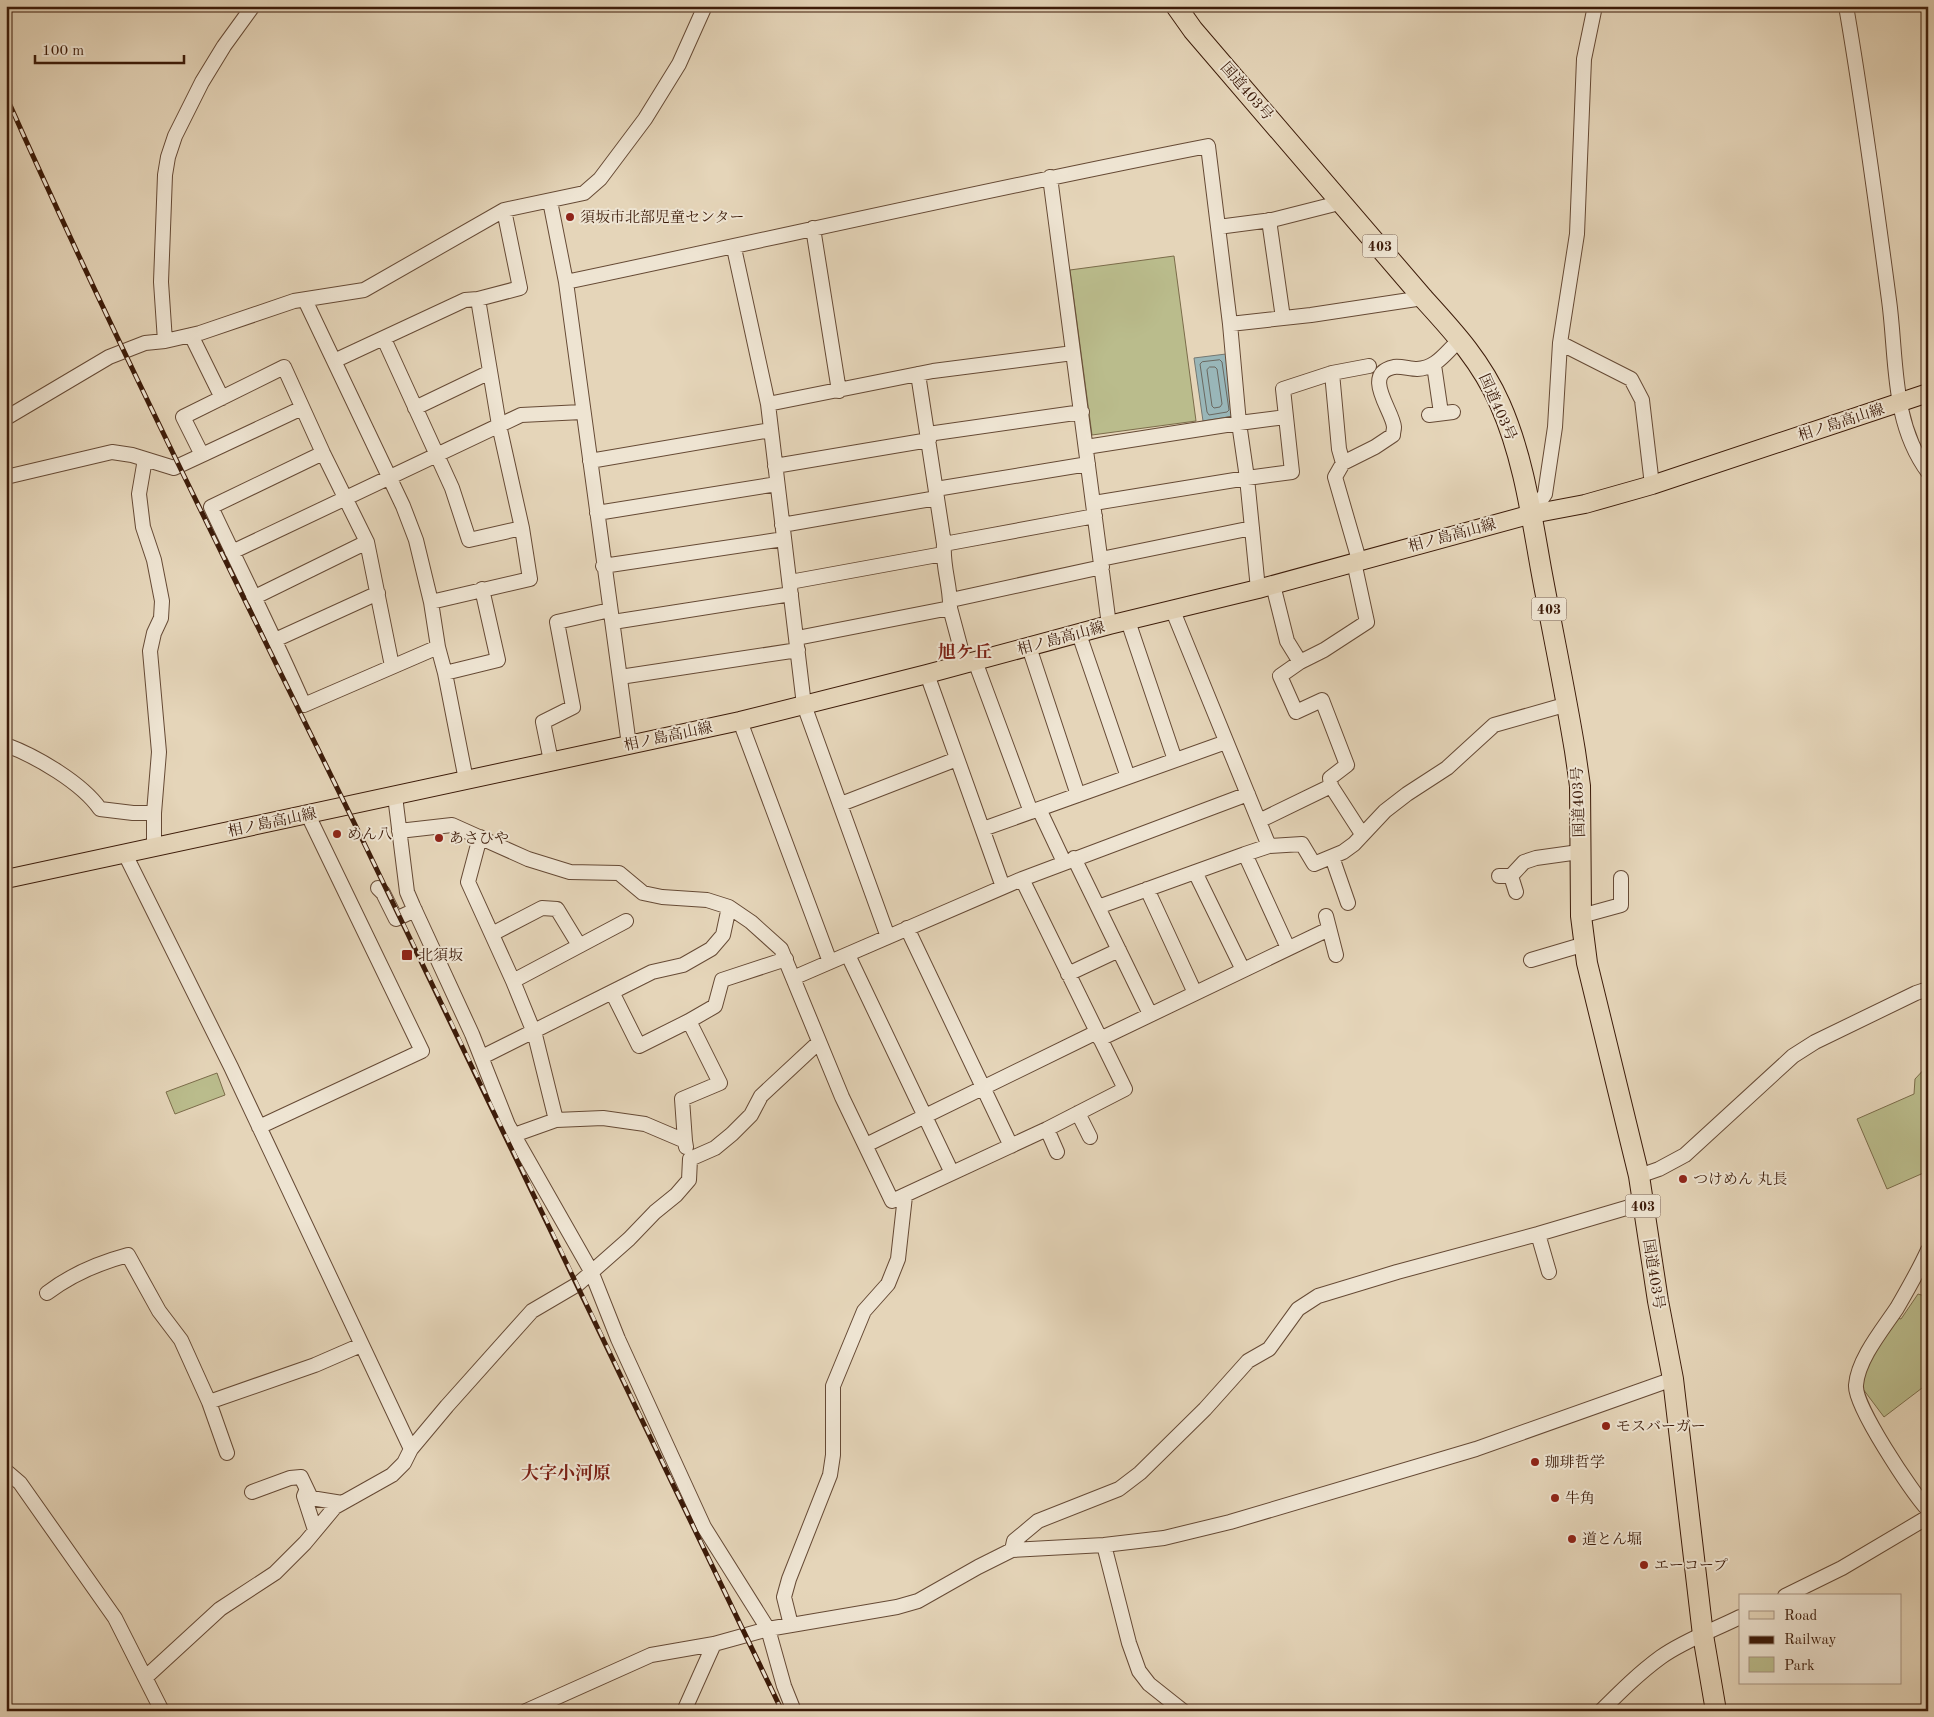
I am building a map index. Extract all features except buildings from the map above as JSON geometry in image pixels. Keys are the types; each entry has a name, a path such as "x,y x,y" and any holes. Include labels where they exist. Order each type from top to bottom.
{"highway":[{"name":"国道403号","path":"1176,6 1193,30 1343,202 1423,298 1461,339 1479,365 1500,404 1516,445 1532,514 1568,704 1580,786 1579,852 1581,916 1585,944 1605,1039 1639,1176 1658,1301 1673,1379 1703,1635 1716,1711"}],"main road":[{"name":"相ノ島高山線","path":"6,879 740,721 804,705 1109,625 1128,622 1266,587 1532,514 1585,504 1652,485 1928,393"}],"street":[{"path":"165,341 161,282 165,175 168,156 183,118 202,82 224,46 253,6"},
{"path":"6,418 109,357 145,343 191,335 294,301 364,290 504,210 584,193 600,179 645,119 679,64 705,6"},
{"path":"1532,514 1545,494 1555,427 1560,343 1577,234 1584,59 1595,6"},
{"path":"1846,6 1890,302 1895,373 1900,403 1911,441 1928,472"},
{"path":"566,282 734,248 813,228 1050,177 1208,146 1252,528 1266,587 1286,641 1300,662"},
{"path":"1050,177 1109,625"},
{"path":"550,201 566,282 582,412 629,745"},
{"path":"1218,226 1269,220 1343,202"},
{"path":"334,361 465,300 478,299 520,288 504,210"},
{"path":"1269,220 1283,318"},
{"path":"813,228 839,391"},
{"path":"734,248 768,404 804,705 888,937"},
{"path":"1230,324 1423,298"},
{"path":"431,602 530,579 522,528 490,372 478,299"},
{"path":"305,300 390,477 416,540 431,602 438,647 466,780"},
{"path":"191,335 222,398"},
{"path":"384,339 452,488 469,540 522,528"},
{"path":"1362,834 1331,786 1330,778 1347,765 1322,700 1296,712 1276,678 1367,622 1356,561 1335,477 1343,463 1375,447 1393,435 1394,427 1379,388 1379,378 1384,371 1394,367 1430,367 1461,339"},
{"path":"1560,343 1631,380 1642,400 1652,485"},
{"path":"768,404 918,374 1074,353"},
{"path":"1434,365 1441,414"},
{"path":"551,761 543,722 573,707 557,622 612,616 790,588 1094,510 1247,478 1292,472 1283,389 1332,373 1369,366"},
{"path":"202,455 183,417 284,367 323,453 367,542 392,666"},
{"path":"415,408 490,372"},
{"path":"1332,373 1338,449 1343,463"},
{"path":"918,374 950,604 970,662 1035,810 1098,907 1150,1014"},
{"path":"6,477 112,452 174,468 302,408"},
{"path":"232,552 521,415 582,412"},
{"path":"775,466 928,437 1082,412"},
{"path":"1086,447 1239,423 1286,418"},
{"path":"590,461 770,430"},
{"path":"323,453 211,507 304,705 438,647"},
{"path":"145,459 139,494 143,527 154,560 162,601 161,618 154,633 150,651 159,752 154,813 154,847"},
{"path":"782,525 1088,464"},
{"path":"597,513 777,484"},
{"path":"620,677 797,644 1101,563 1252,528"},
{"path":"603,566 784,539"},
{"path":"253,598 367,542"},
{"path":"445,673 498,660 482,589"},
{"path":"275,640 378,593"},
{"path":"1173,611 1269,846"},
{"path":"1128,622 1175,760"},
{"path":"1079,634 1128,777"},
{"path":"1030,647 1078,795"},
{"path":"926,674 1004,887"},
{"path":"1098,907 1269,846 1302,844 1314,864 1332,857 1354,844 1385,811 1406,794 1447,768 1494,725 1568,704"},
{"path":"740,721 830,962"},
{"path":"982,829 1226,742"},
{"path":"6,745 16,748 61,774 89,796 100,809 133,813 154,813"},
{"path":"841,804 957,759"},
{"path":"1259,820 1331,786"},
{"path":"793,978 1022,879 1248,794"},
{"path":"395,796 408,892 482,1057 508,1125 591,1271 618,1339 704,1527 768,1630 784,1686 794,1711"},
{"path":"259,1127 422,1051 308,815"},
{"path":"399,831 452,825 528,859 570,872 619,873 643,893 662,897 708,900 729,907 768,936 781,949 786,959 819,1042 892,1201 1047,1129 1125,1089 1022,879"},
{"path":"480,836 468,882 513,981 533,1031 556,1120"},
{"path":"1516,892 1505,876 1524,862 1536,858 1579,852"},
{"path":"125,854 259,1127 411,1449"},
{"path":"1244,854 1288,948"},
{"path":"1332,857 1348,903"},
{"path":"1195,872 1243,970"},
{"path":"1581,916 1621,904 1621,878"},
{"path":"378,888 383,893 396,919 415,910"},
{"path":"1147,889 1195,993"},
{"path":"482,1057 652,972 683,965 711,949 723,935 729,907"},
{"path":"492,934 542,908 557,909 579,945"},
{"path":"513,981 626,921"},
{"path":"866,1146 983,1088 1098,1035 1150,1014 1243,970 1288,948 1328,923 1336,955"},
{"path":"907,928 1011,1146"},
{"path":"1531,960 1585,944"},
{"path":"1068,974 1119,950"},
{"path":"848,955 952,1173"},
{"path":"612,992 639,1046 715,1006 722,980 786,959"},
{"path":"1639,1176 1659,1169 1685,1155 1793,1056 1815,1042 1928,989"},
{"path":"146,1676 220,1609 275,1573 335,1507 392,1475 404,1463 411,1449 447,1406 532,1311 578,1284 629,1239 655,1212 676,1195 689,1180 690,1160 685,1141 682,1099 720,1083 689,1021"},
{"path":"690,1160 714,1148 732,1134 751,1115 761,1096 819,1042"},
{"path":"1078,1113 1090,1136"},
{"path":"514,1135 556,1120 603,1118 645,1124 685,1141"},
{"path":"1047,1129 1057,1152"},
{"path":"791,1625 784,1597 789,1579 830,1475 833,1455 833,1386 864,1311 888,1284 898,1259 905,1196"},
{"path":"1012,1550 1014,1541 1038,1520 1119,1489 1140,1473 1206,1409 1248,1361 1269,1349 1298,1309 1318,1296 1643,1203"},
{"path":"1538,1234 1548,1272"},
{"path":"1928,1250 1906,1292 1883,1326 1865,1359 1856,1385 1861,1406 1910,1488 1928,1510"},
{"path":"47,1293 84,1270 107,1260 128,1255 159,1311 181,1340 209,1402 228,1453"},
{"path":"209,1402 315,1365 361,1345"},
{"path":"526,1711 651,1655 714,1644 791,1625 897,1607 918,1601 1012,1550 1104,1545 1164,1538 1230,1522 1476,1449 1673,1379"},
{"path":"6,1471 20,1484 116,1618 162,1711"},
{"path":"252,1492 290,1478 301,1477 306,1490 312,1498 342,1503"},
{"path":"306,1490 304,1496 315,1530"},
{"path":"1789,1594 1842,1568 1928,1517"},
{"path":"1104,1545 1129,1643 1139,1671 1149,1684 1183,1711"},
{"path":"1601,1711 1639,1674 1662,1656 1690,1640 1739,1618"},
{"path":"684,1711 714,1644"}],"green space":[{"path":"1174,256 1196,421 1092,435 1070,270"},
{"path":"1928,1065 1928,1171 1887,1189 1857,1119 1914,1094 1915,1079"},
{"path":"217,1073 225,1095 175,1114 166,1092"},
{"path":"1918,1294 1928,1297 1928,1387 1926,1385 1884,1417 1854,1377 1894,1317 1901,1319"}],"water":[{"path":"1226,354 1234,416 1203,421 1194,358"}],"railway":[{"path":"6,96 137,378 417,951 782,1711"}],"place":[{"name":"須坂市北部児童センター","path":"570,217"},
{"name":"めん八","path":"337,834"},
{"name":"あさひや","path":"439,838"},
{"name":"北須坂","path":"407,955"},
{"name":"つけめん 丸長","path":"1683,1179"},
{"name":"モスバーガー","path":"1606,1426"},
{"name":"珈琲哲学","path":"1535,1462"},
{"name":"牛角","path":"1555,1498"},
{"name":"道とん堀","path":"1572,1539"},
{"name":"エーコープ","path":"1644,1565"}],"district":[{"name":"旭ケ丘","path":"965,652"},
{"name":"大字小河原","path":"566,1473"}]}
